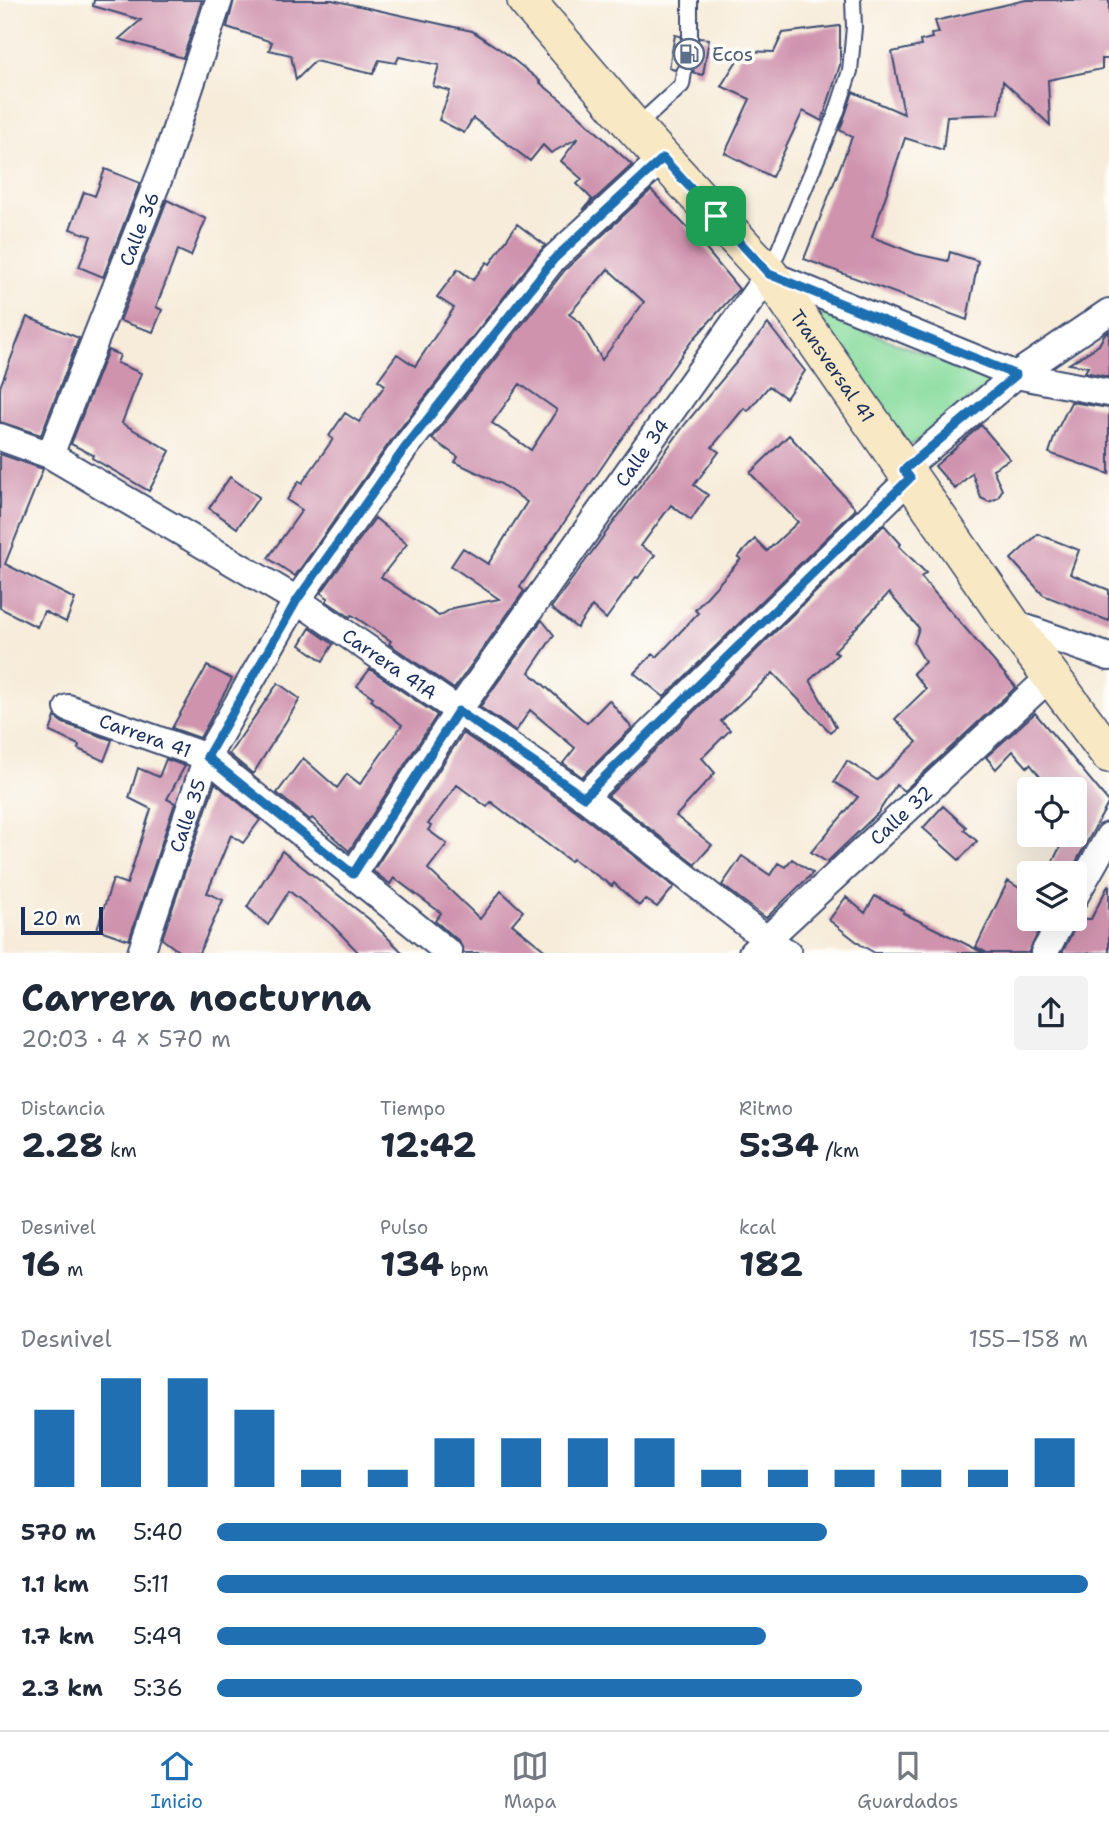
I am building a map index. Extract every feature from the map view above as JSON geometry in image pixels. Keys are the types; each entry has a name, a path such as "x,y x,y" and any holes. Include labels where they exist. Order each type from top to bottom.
{"street":[{"name":"Calle 36","path":"50,456 164,165 219,0"},
{"name":"Transversal 41","path":"526,0 635,128 769,274 1011,624 1109,754"},
{"name":"Calle 35","path":"141,953 207,757 297,600 404,449 554,259 663,158"},
{"path":"769,274 1016,375 1109,393"},
{"name":"Calle 34","path":"353,874 458,711 769,274"},
{"path":"584,797 907,474 1016,375 1109,312"},
{"name":"Carrera 41A","path":"0,437 50,456 297,600 584,797 759,946 788,953"},
{"path":"1011,624 1109,657"},
{"name":"Calle 32","path":"759,946 1051,676"},
{"name":"Carrera 41","path":"68,708 207,757 449,953"},
{"path":"1087,875 1109,836"},
{"path":"1044,953 1056,931"}],"lane":[{"path":"690,0 690,37"},
{"name":"Calle 34","path":"769,274 836,114 850,71 854,27 853,0"},
{"path":"635,128 682,85 684,72"}],"green space":[{"path":"798,303 992,382 901,453"}],"building":[{"path":"94,0 202,0 183,58 119,39 141,20 93,6"},
{"path":"234,0 332,0 472,31 540,81 632,165 583,210 592,199 577,184 582,179 561,161 578,138 551,153 543,145 530,161 473,118 464,133 439,120 450,91 433,86 439,65 399,57 396,63 379,60 373,74 315,61 296,80 291,55 269,50 272,42 227,27"},
{"path":"1026,0 1109,0 1109,59 1102,59 1102,69 1048,80 1050,125 1003,81 999,114 947,116 943,150 905,138 872,237 916,254 948,261 950,252 978,261 967,320 804,259 852,137 840,130 853,92 904,114 892,52 921,46 920,41 932,38 931,34 939,33 935,21"},
{"path":"840,26 840,65 822,121 803,111 772,177 725,153 750,99 721,86 743,51 774,52 783,33"},
{"name":"Ecos","path":"675,35 680,36 682,42 689,47 695,45 699,38 709,39 703,75 694,73 693,68 686,63 680,63 675,70 669,68"},
{"path":"105,169 140,183 103,277 79,267 91,236 70,229 84,192 95,196"},
{"path":"651,190 695,236 739,289 691,342 617,445 520,587 524,591 454,689 389,644 391,641 326,601 328,598 321,593 375,518 407,544 381,577 439,616 453,608 499,599 451,566 463,548 488,564 527,502 501,484 455,462 458,457 432,439 565,270","holes":["608,269 644,302 602,360 581,323 569,314","520,384 557,410 531,450 492,423"]},
{"path":"167,200 206,219 191,256 178,250 156,307 162,310 153,332 120,321"},
{"path":"517,224 545,245 392,439 295,576 268,558 302,510 287,500 333,439 329,436 345,413 359,422 385,385 378,380 397,354 415,366 454,308 437,297 458,269 473,280 487,262 490,264"},
{"path":"27,317 79,338 41,435 0,422 0,387"},
{"path":"768,324 805,371 786,398 769,386 748,411 744,408 712,447 719,452 694,485 708,495 691,520 671,505 641,546 655,555 638,578 636,577 606,619 592,606 577,628 551,608 686,423"},
{"path":"1109,331 1109,377 1085,372 1088,367 1069,364 1099,345"},
{"path":"108,350 120,355 117,363 141,373 122,423 170,451 149,491 71,444"},
{"path":"1071,402 1109,408 1109,474 1049,453"},
{"path":"981,425 1010,459 993,469 1002,490 998,498 989,502 981,498 972,473 955,489 935,466"},
{"path":"789,435 856,509 664,697 634,673 653,654 657,657 698,613 695,610 741,559 738,557 755,539 767,551 798,522 750,473"},
{"path":"0,454 43,469 5,564 75,599 66,622 44,611 37,627 0,608"},
{"path":"230,477 259,497 237,528 209,508"},
{"path":"884,525 901,544 899,546 926,573 921,577 1016,687 904,791 896,785 878,813 827,862 811,852 858,797 834,782 847,761 877,780 917,742 895,719 926,689 913,673 925,662 914,643 919,628 889,593 834,651 838,654 810,680 836,727 830,732 773,673 721,721 730,730 702,758 715,773 676,816 712,845 695,864 608,796"},
{"path":"1038,534 1079,550 1070,574 1109,590 1109,621 1043,595 1011,559"},
{"path":"542,620 554,635 529,672 587,723 609,700 632,728 582,777 563,763 575,748 530,710 516,731 480,707"},
{"path":"310,628 333,644 323,661 300,645"},
{"path":"207,666 232,679 200,738 172,728"},
{"path":"370,669 437,715 349,851 312,818 310,820 277,793 303,758 337,788 347,774 360,784 402,725 371,700 373,697 357,686"},
{"path":"278,683 300,699 253,774 229,754"},
{"path":"1035,713 1109,802 1087,842 1087,777 1040,777 1030,764 1027,767 1013,751 996,769 986,757"},
{"path":"55,717 63,723 112,740 104,761 78,749 79,745 50,732"},
{"path":"463,733 575,810 674,887 657,907 645,899 639,906 614,883 612,886 573,859 570,861 491,802 487,807 457,785 428,824 431,826 428,830 447,844 428,869 480,919 501,891 523,911 512,924 548,953 464,953 459,941 435,921 441,913 394,878 390,884 373,871"},
{"path":"166,759 185,766 167,799 175,803 129,940 97,929 113,879 127,884 151,809 129,798 138,768 159,777"},
{"path":"215,783 260,820 243,843 231,835 207,893 223,900 199,953 181,953 162,939"},
{"path":"943,806 977,841 959,860 923,828"},
{"path":"1060,847 1084,847 1077,861 1053,861"},
{"path":"282,851 369,919 403,953 359,953 330,923 289,891 268,925 247,907"},
{"path":"742,856 770,875 778,863 785,867 792,859 813,873 766,918 722,885"},
{"path":"1008,881 1017,887 1017,931 1039,931 1028,953 987,953 976,947"},
{"path":"1109,884 1109,953 1062,953 1073,931 1087,931 1087,919 1091,919"},
{"path":"875,896 984,953 875,953 829,920 846,897 865,913"}],"place":[{"name":"Ecos","path":"689,54"}],"route":[{"path":"663,158 716,216 769,274 1016,375 904,470 910,478 584,797 458,711 353,874 207,757 297,600 404,449 554,259 663,158"}]}
